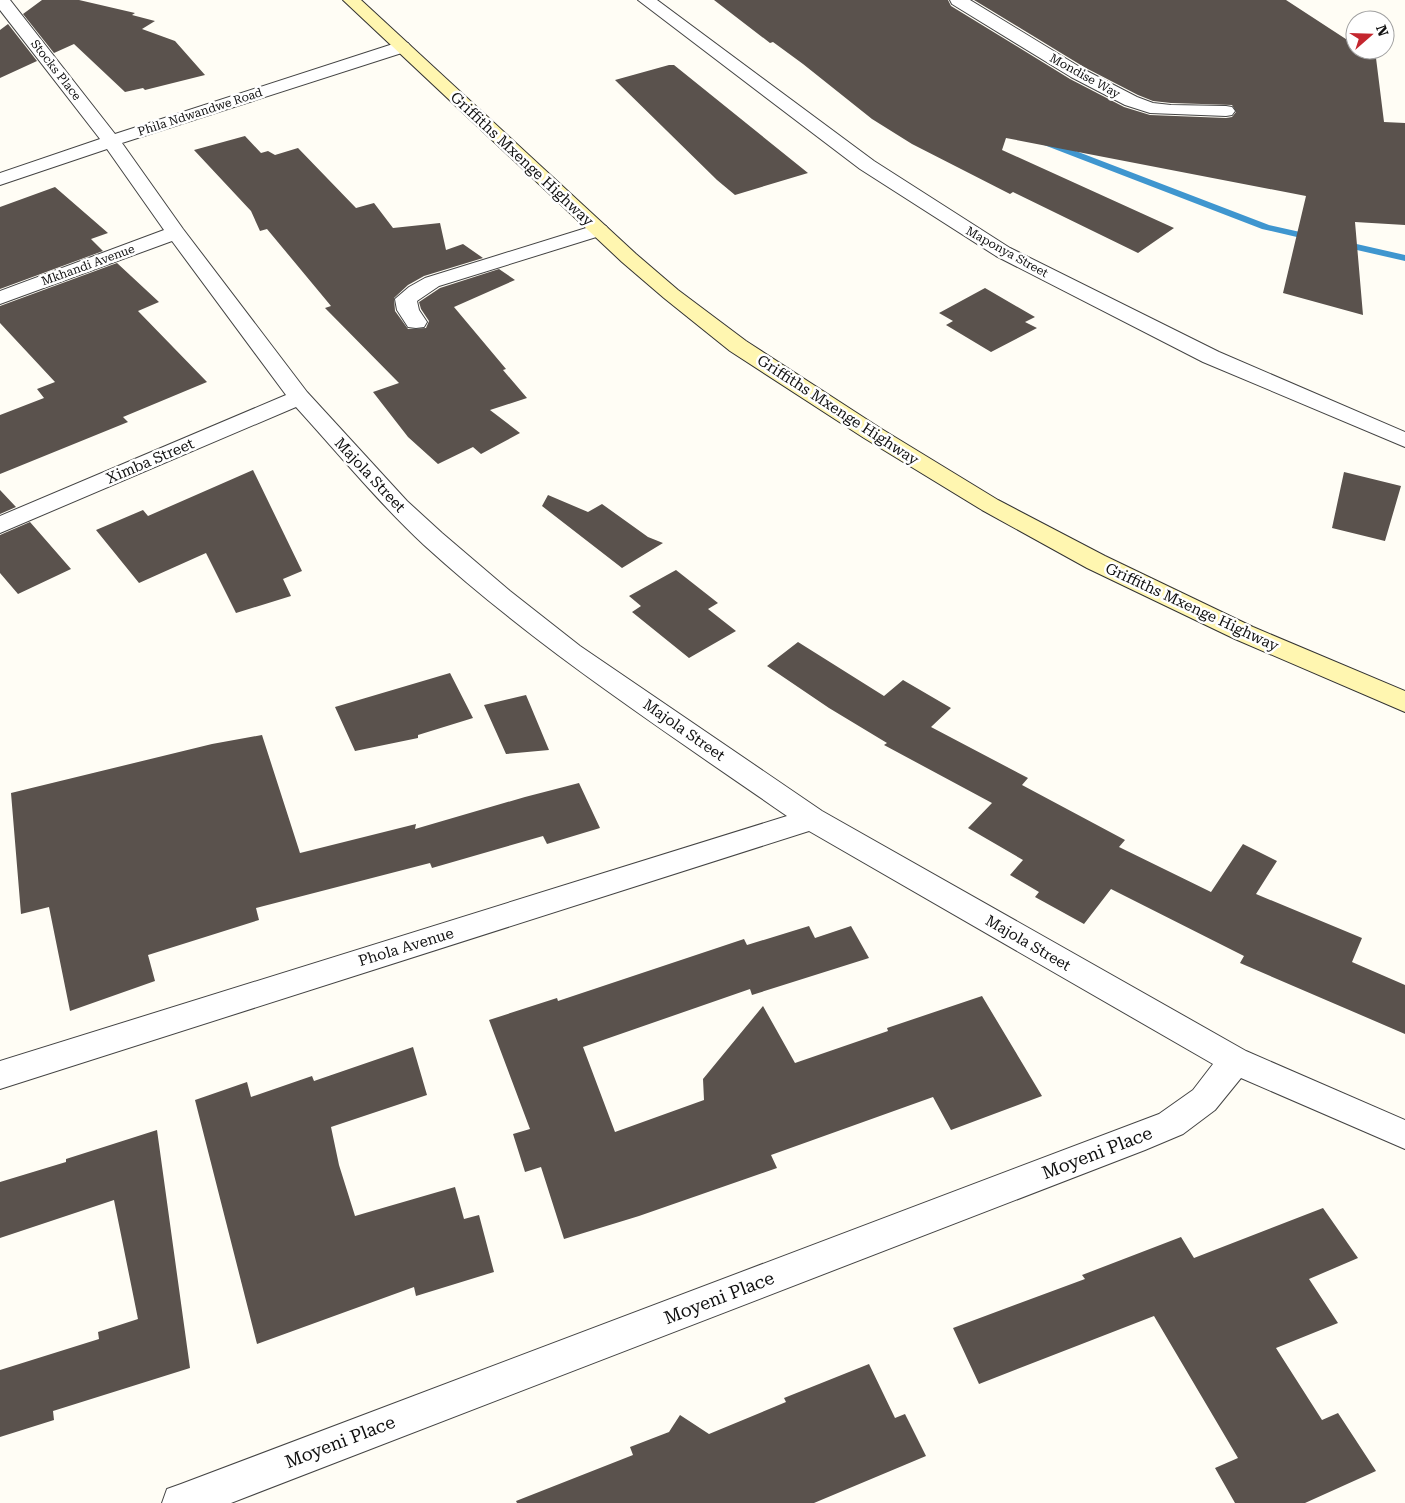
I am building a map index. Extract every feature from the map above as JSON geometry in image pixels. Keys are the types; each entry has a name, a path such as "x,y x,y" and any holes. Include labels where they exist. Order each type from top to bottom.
{"street":[{"name":"Stocks Place","path":"2,0 111,141"},
{"name":"Griffiths Mxenge Highway","path":"351,0 599,230 671,294 738,346 872,434 990,506 1096,562 1244,633 1405,702"},
{"name":"Maponya Street","path":"646,0 867,165 1003,252 1211,358 1405,440"},
{"name":"Mondise Way","path":"958,0 1077,73 1131,101 1150,108 1226,111"},
{"name":"Phila Ndwandwe Road","path":"0,179 402,47"},
{"name":"Majola Street","path":"111,141 176,233 299,397 399,506 433,539 501,597 571,652 812,819 1235,1061 1405,1135"},
{"path":"416,322 408,310 406,299 416,290 432,282 486,264 599,230"},
{"name":"Mkhandi Avenue","path":"0,298 176,233"},
{"name":"Ximba Street","path":"0,524 299,397"},
{"name":"Phola Avenue","path":"0,1074 812,819"},
{"name":"Moyeni Place","path":"181,1503 1133,1140 1171,1124 1204,1100 1235,1061"}],"building":[{"path":"42,0 79,0 135,13 132,15 155,21 142,29 175,41 205,75 145,90 143,88 125,92 74,44 54,53 23,14"},
{"path":"714,0 948,0 951,6 1070,79 1124,107 1150,115 1226,118 1232,117 1236,112 1232,105 1171,103 1153,101 1138,95 1084,67 974,0 1286,0 1345,38 1345,60 1376,60 1384,122 1405,123 1405,225 1355,222 1363,315 1283,293 1306,196 1006,138 1002,150 1174,228 1138,253 1013,192 1010,194 912,144 872,119 803,64 773,42 770,43"},
{"path":"8,24 37,61 0,78 0,30"},
{"path":"674,65 808,173 735,195 717,180 615,80"},
{"path":"245,136 261,153 268,151 275,155 298,148 356,208 374,203 393,228 440,223 446,250 463,244 483,258 424,276 408,285 394,298 395,311 408,329 426,328 429,321 419,302 440,288 499,269 515,280 454,307 506,369 503,370 527,398 490,410 520,433 481,454 473,447 438,464 408,437 373,392 399,383 325,308 331,306 267,229 260,231 251,211 194,150"},
{"path":"55,187 108,233 91,239 103,251 0,289 0,207"},
{"path":"117,263 159,302 138,311 207,382 123,417 128,422 0,474 0,415 44,398 37,389 55,382 0,323 0,306"},
{"path":"985,288 1035,317 1025,322 1037,328 991,352 946,325 953,321 939,313"},
{"path":"253,470 302,571 283,579 291,596 236,613 206,553 139,583 96,530 143,510 148,516"},
{"path":"1344,472 1401,486 1385,541 1332,528"},
{"path":"0,490 16,507 0,514"},
{"path":"548,495 588,512 602,504 648,537 663,543 622,568 542,506"},
{"path":"30,522 71,569 18,594 0,573 0,535"},
{"path":"676,570 718,603 708,609 736,631 689,658 632,612 641,606 629,596"},
{"path":"798,642 884,696 903,680 951,708 931,727 1028,778 1022,785 1125,840 1119,847 1211,892 1243,844 1277,861 1256,894 1362,938 1352,962 1405,985 1405,1034 1240,963 1244,956 1111,889 1084,924 1035,897 1039,892 1010,875 1023,860 968,828 992,803 884,745 887,743 829,708 767,666"},
{"path":"450,673 473,718 418,735 418,738 355,751 335,707"},
{"path":"526,695 549,750 506,754 484,705"},
{"path":"262,735 300,853 416,824 415,829 579,783 600,828 547,844 543,836 432,868 430,863 256,908 259,920 148,955 155,981 70,1011 49,907 21,914 11,793 212,744"},
{"path":"809,926 815,938 851,926 869,958 752,995 750,989 583,1047 615,1132 704,1100 703,1079 763,1006 795,1063 888,1031 887,1028 982,996 1042,1096 951,1130 933,1097 771,1155 777,1168 639,1216 564,1239 541,1167 525,1172 513,1134 530,1129 489,1020 557,998 558,1001 744,939 747,945"},
{"path":"413,1047 427,1095 331,1127 339,1165 355,1216 455,1187 464,1219 479,1215 494,1272 416,1296 414,1287 257,1344 195,1100 247,1082 251,1097 312,1076 314,1081"},
{"path":"157,1130 190,1368 53,1411 54,1420 0,1437 0,1370 99,1339 98,1332 138,1319 114,1200 0,1238 0,1182 66,1162 66,1159"},
{"path":"1323,1208 1358,1258 1309,1279 1338,1323 1276,1348 1322,1420 1338,1413 1376,1471 1305,1503 1235,1503 1215,1468 1238,1458 1154,1316 979,1384 953,1328 1085,1279 1082,1275 1181,1237 1194,1258"},
{"path":"869,1364 895,1418 905,1414 926,1456 814,1503 517,1503 516,1501 633,1455 630,1447 669,1432 680,1415 709,1434 786,1402 784,1398"}],"waterway":[{"path":"1047,143 1266,227 1314,238"},
{"path":"1339,243 1405,258"}]}
